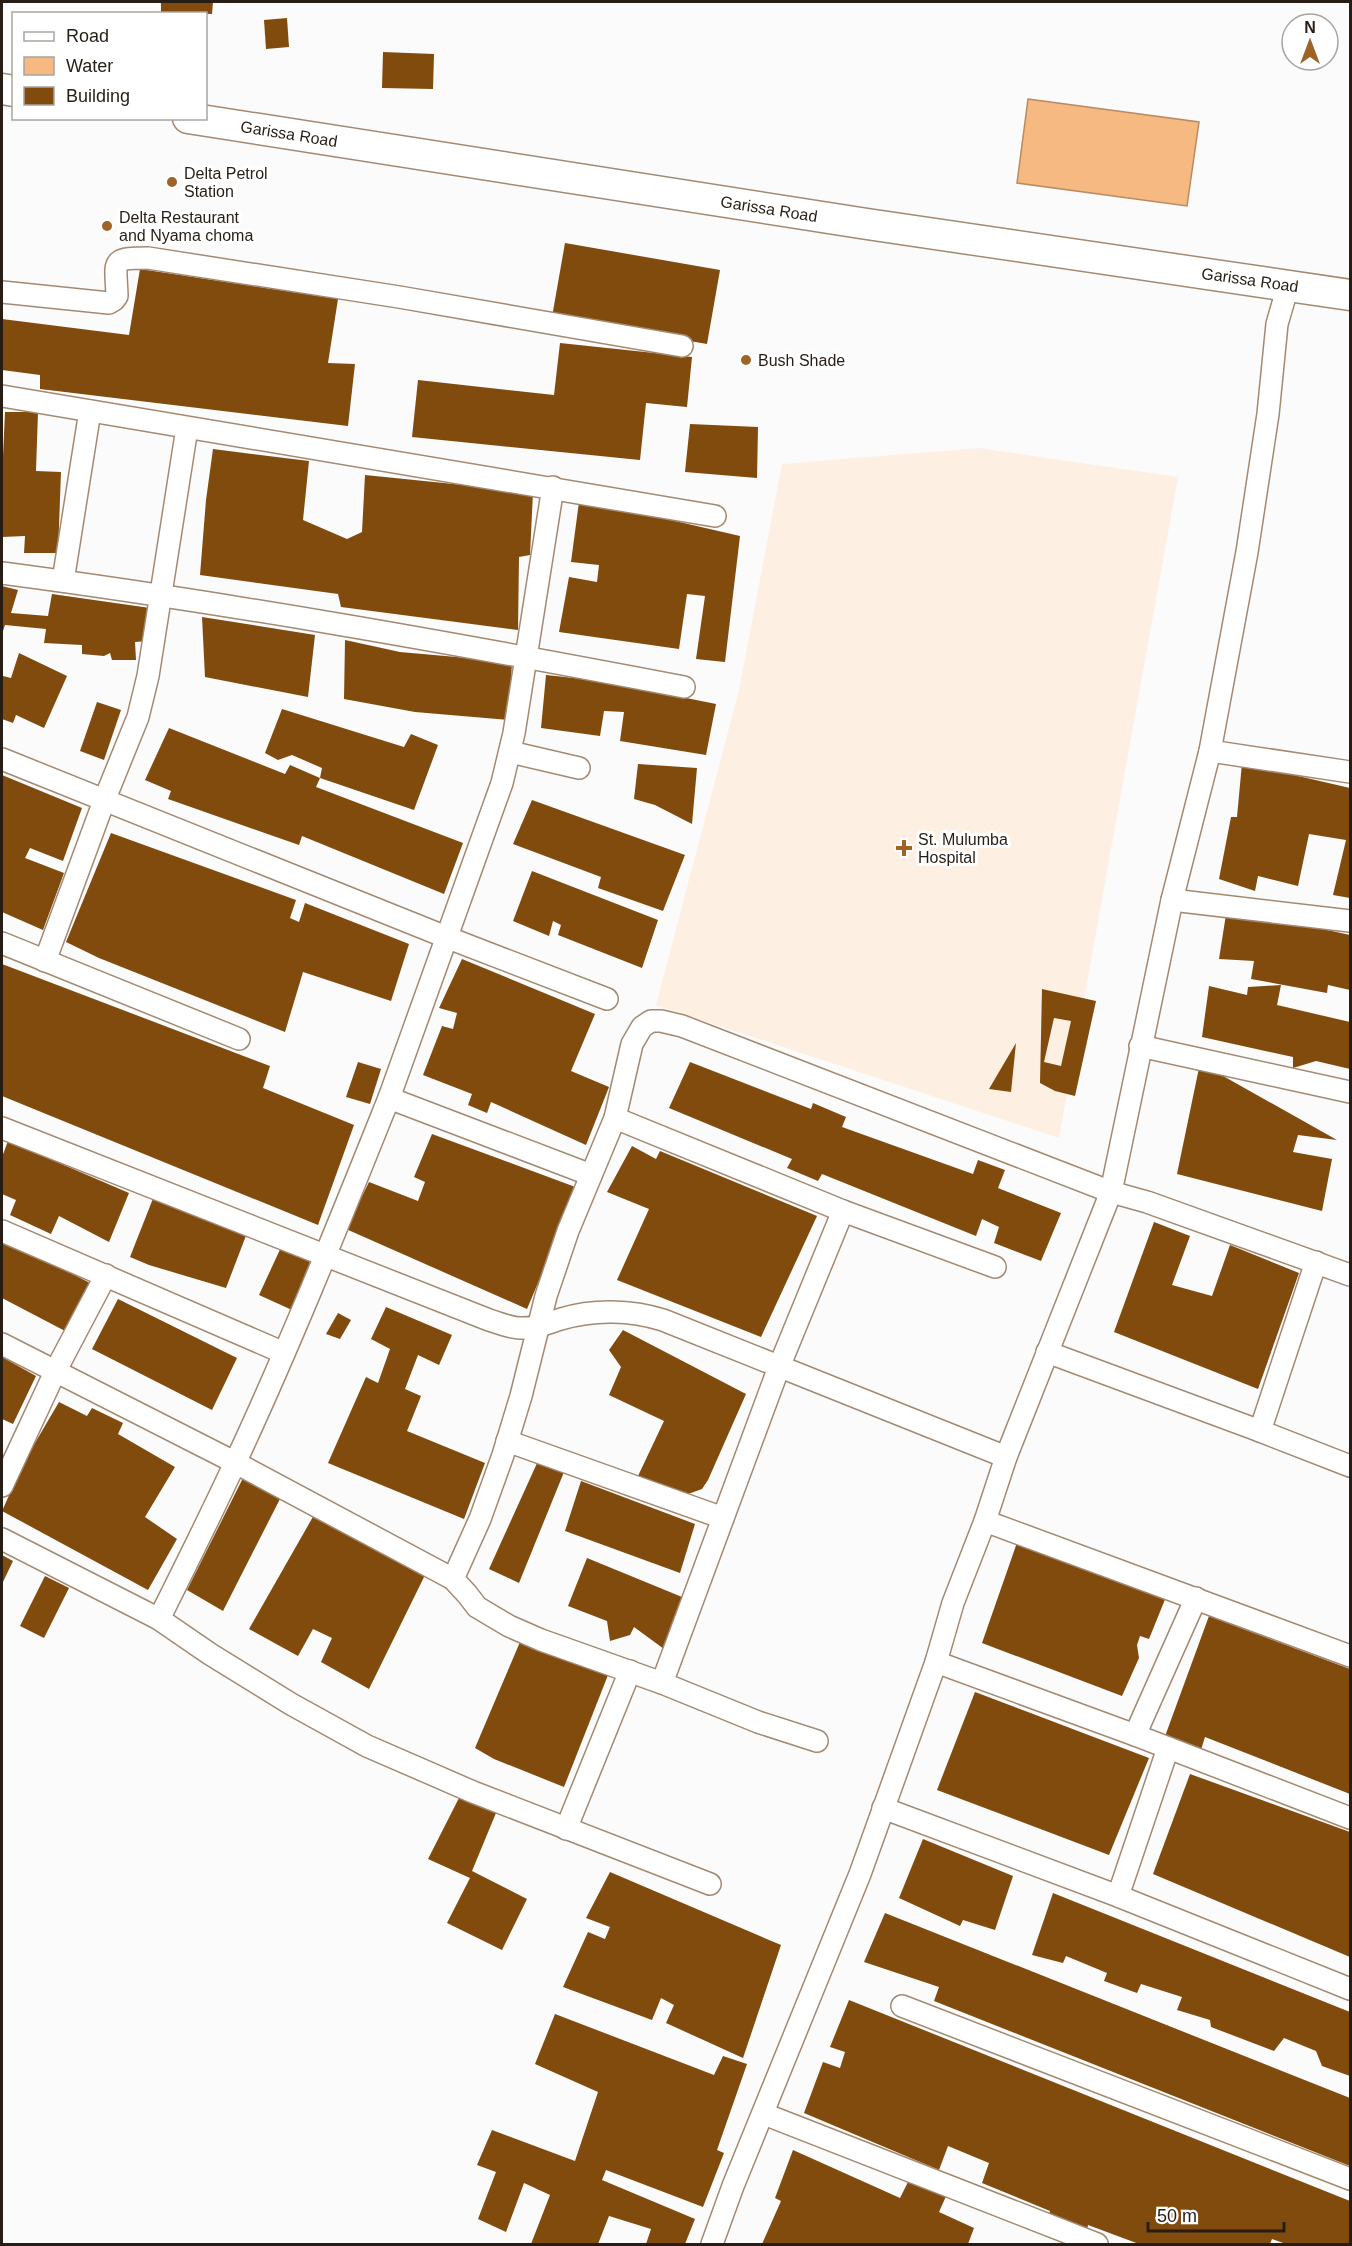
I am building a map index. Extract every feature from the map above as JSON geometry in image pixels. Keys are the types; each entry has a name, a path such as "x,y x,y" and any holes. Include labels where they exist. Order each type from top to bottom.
{"highway":[{"name":"Garissa Road","path":"201,120 867,224 1350,295"}],"street":[{"path":"2,292 109,303 117,296 116,267 119,261 124,257 148,258 399,297 682,346"},
{"path":"712,2244 733,2186 860,1874 1006,1457 1112,1192 1140,1046 1172,900 1210,751 1247,552 1268,414 1277,324 1288,286"},
{"path":"2,396 715,516"},
{"path":"63,581 90,411"},
{"path":"45,961 104,801 138,717 148,676 187,428"},
{"path":"159,1619 236,1463 327,1255 389,1098 502,783 510,752 553,488"},
{"path":"2,573 160,596 526,657 684,687"},
{"path":"1210,751 1350,772"},
{"path":"510,752 579,768"},
{"path":"2,759 607,999"},
{"path":"1172,900 1350,921"},
{"path":"2,943 239,1039"},
{"path":"453,1579 480,1519 507,1441 546,1296 559,1256 615,1118 632,1044 642,1027 651,1022 661,1021 682,1026 1112,1192 1147,1202 1350,1275"},
{"path":"1140,1046 1350,1092"},
{"path":"389,1098 591,1175"},
{"path":"615,1118 843,1211 995,1267"},
{"path":"2,1128 489,1320 520,1328 539,1327 562,1318 584,1314 641,1313 1006,1457"},
{"path":"662,1683 779,1367 843,1211"},
{"path":"2,1231 284,1353"},
{"path":"1260,1431 1316,1262"},
{"path":"2,1486 56,1370 106,1275"},
{"path":"2,1344 236,1463 453,1579 477,1607 509,1626 541,1640 662,1683 758,1722 817,1741"},
{"path":"1047,1352 1350,1466"},
{"path":"507,1441 723,1518"},
{"path":"985,1521 1350,1656"},
{"path":"2,1539 159,1619 210,1654 291,1704 367,1746 473,1792 710,1884"},
{"path":"1136,1735 1196,1598"},
{"path":"936,1662 1136,1735 1350,1818"},
{"path":"566,1829 630,1671"},
{"path":"1118,1896 1168,1748"},
{"path":"883,1808 1118,1896 1350,1989"},
{"path":"902,2006 1350,2179"},
{"path":"764,2114 1097,2244"}],"shaded area":[{"name":"St. Mulumba Hospital","path":"979,448 1178,477 1059,1138 656,1005 739,690 782,464"}],"water":[{"path":"1028,99 1199,122 1187,206 1017,183"}],"building":[{"path":"161,2 213,2 212,14 207,12 161,12"},
{"path":"287,18 289,47 266,49 264,20"},
{"path":"383,52 434,54 433,89 382,88"},
{"path":"565,243 720,270 707,344 552,317"},
{"path":"140,269 338,299 328,363 355,364 348,426 40,389 40,375 2,370 2,319 129,335"},
{"path":"560,343 692,357 687,407 646,403 640,460 412,437 418,380 554,395"},
{"path":"5,412 38,412 36,471 61,472 58,553 24,553 25,536 2,537"},
{"path":"690,424 758,427 757,478 685,472"},
{"path":"213,449 309,461 303,520 347,539 362,532 365,475 533,492 530,555 519,557 518,630 341,607 338,594 200,575"},
{"path":"579,502 610,506 740,536 725,662 696,659 705,596 687,594 679,649 559,632 569,577 597,582 599,565 571,562"},
{"path":"2,586 18,590 11,613 48,616 52,594 150,608 148,641 135,642 136,660 112,660 110,653 104,656 82,654 82,645 44,643 46,629 5,625 2,634"},
{"path":"202,617 315,635 308,697 205,677"},
{"path":"345,640 400,652 512,662 509,720 415,712 344,699"},
{"path":"19,653 67,676 44,728 16,715 13,723 2,719 3,676 11,678"},
{"path":"546,675 602,681 716,704 706,755 620,741 624,712 604,711 600,736 541,728"},
{"path":"97,702 121,710 104,760 80,751"},
{"path":"282,709 404,747 411,734 438,745 414,810 320,778 322,768 292,755 278,760 265,753"},
{"path":"169,728 285,774 290,765 320,778 316,787 463,843 444,894 302,836 299,845 168,799 171,791 145,780"},
{"path":"1242,763 1350,788 1350,898 1333,895 1346,840 1309,834 1298,886 1258,876 1255,891 1219,879 1231,817 1237,817"},
{"path":"638,764 697,768 692,824 655,805 634,799"},
{"path":"2,775 82,808 63,861 30,848 25,858 64,873 43,930 2,912"},
{"path":"532,800 685,855 663,911 598,888 601,877 513,844"},
{"path":"111,833 296,900 290,918 299,922 305,903 409,944 391,1001 303,972 285,1032 99,958 66,942"},
{"path":"532,871 658,920 642,968 558,935 561,925 553,921 549,936 513,921"},
{"path":"1227,908 1350,935 1350,990 1328,985 1327,993 1251,979 1254,961 1219,959"},
{"path":"462,959 595,1014 571,1071 609,1087 586,1145 491,1102 487,1113 468,1105 472,1094 423,1075 442,1026 453,1029 457,1013 439,1008"},
{"path":"2,964 270,1066 263,1088 354,1125 318,1225 2,1096"},
{"path":"1281,985 1277,1005 1350,1022 1350,1069 1316,1061 1293,1068 1293,1057 1202,1037 1209,986 1247,995 1248,987"},
{"path":"1042,989 1096,1001 1075,1096 1055,1091 1040,1083","holes":["1054,1018 1071,1021 1061,1066 1044,1062"]},
{"path":"1016,1043 1011,1092 989,1089"},
{"path":"358,1062 381,1069 370,1104 346,1097"},
{"path":"690,1062 811,1109 813,1103 846,1117 842,1127 973,1174 978,1160 1005,1170 998,1188 1061,1213 1041,1261 994,1243 999,1227 982,1219 976,1236 822,1174 818,1181 787,1168 792,1159 669,1108"},
{"path":"1200,1063 1337,1140 1298,1135 1293,1152 1332,1159 1322,1211 1177,1174"},
{"path":"432,1134 578,1188 527,1309 346,1229 369,1182 418,1201 425,1182 414,1177"},
{"path":"8,1141 129,1193 109,1242 59,1216 51,1234 10,1215 16,1200 2,1194 2,1157"},
{"path":"632,1146 656,1159 660,1151 817,1216 761,1337 617,1280 649,1209 607,1192"},
{"path":"154,1196 247,1233 226,1288 130,1257"},
{"path":"1154,1222 1190,1236 1172,1285 1212,1296 1230,1245 1299,1273 1258,1389 1114,1332"},
{"path":"2,1238 90,1283 67,1332 2,1298"},
{"path":"283,1243 316,1258 292,1310 259,1295"},
{"path":"118,1299 237,1358 212,1410 92,1349"},
{"path":"386,1307 452,1335 439,1365 418,1355 405,1389 421,1396 407,1431 485,1463 464,1519 328,1463 366,1377 378,1383 390,1349 371,1339"},
{"path":"338,1313 351,1320 340,1339 326,1334"},
{"path":"623,1330 746,1394 702,1489 688,1494 670,1492 638,1476 664,1421 609,1395 621,1367 609,1350"},
{"path":"2,1357 36,1376 13,1424 2,1419"},
{"path":"59,1402 87,1416 92,1408 123,1423 118,1434 175,1467 145,1517 177,1539 148,1590 2,1511 25,1460"},
{"path":"538,1461 564,1472 519,1583 489,1569"},
{"path":"243,1478 282,1495 223,1611 187,1590"},
{"path":"581,1481 695,1524 680,1573 565,1531"},
{"path":"314,1515 426,1573 369,1689 321,1662 332,1638 313,1629 298,1656 249,1629"},
{"path":"1020,1534 1168,1592 1149,1639 1140,1636 1137,1645 1139,1658 1122,1696 982,1643"},
{"path":"2,1555 13,1561 2,1584"},
{"path":"587,1558 682,1597 664,1649 634,1627 630,1635 610,1641 607,1621 568,1606"},
{"path":"45,1576 69,1588 44,1638 20,1626"},
{"path":"1209,1616 1350,1669 1350,1794 1205,1737 1200,1753 1164,1739"},
{"path":"520,1642 608,1675 564,1787 494,1759 475,1748"},
{"path":"975,1692 1149,1758 1109,1855 937,1790"},
{"path":"1190,1774 1350,1832 1350,1957 1153,1874"},
{"path":"460,1796 496,1813 472,1871 527,1899 502,1950 447,1923 470,1878 428,1859"},
{"path":"923,1839 1013,1876 995,1930 963,1920 960,1926 899,1898"},
{"path":"610,1872 781,1945 743,2058 666,2023 674,2005 661,1998 652,2020 563,1987 588,1932 605,1939 610,1927 586,1918"},
{"path":"1053,1893 1350,2012 1350,2076 1322,2066 1316,2051 1284,2038 1274,2051 1211,2027 1210,2020 1177,2010 1182,1997 1141,1984 1137,1993 1104,1981 1107,1973 1066,1956 1063,1963 1032,1955"},
{"path":"885,1913 1350,2098 1350,2166 934,2001 939,1987 864,1962"},
{"path":"849,2000 1350,2201 1350,2244 1286,2244 1272,2239 1270,2244 1139,2244 1088,2225 1086,2235 1047,2222 1050,2211 982,2183 989,2163 948,2146 939,2170 804,2113 823,2062 840,2068 845,2052 830,2047"},
{"path":"555,2014 714,2075 723,2056 747,2064 717,2150 724,2153 703,2207 606,2170 602,2180 695,2219 685,2244 646,2244 651,2229 609,2216 598,2244 531,2244 550,2195 524,2183 506,2232 478,2219 496,2172 477,2165 492,2130 575,2161 598,2092 535,2064"},
{"path":"793,2150 900,2198 909,2180 947,2194 939,2212 974,2228 968,2244 762,2244 781,2201 775,2198"}],"place":[{"name":"Delta Petrol Station","path":"172,182"},
{"name":"Delta Restaurant and Nyama choma","path":"107,226"},
{"name":"Bush Shade","path":"746,360"},
{"name":"St. Mulumba Hospital","path":"904,848"}]}
